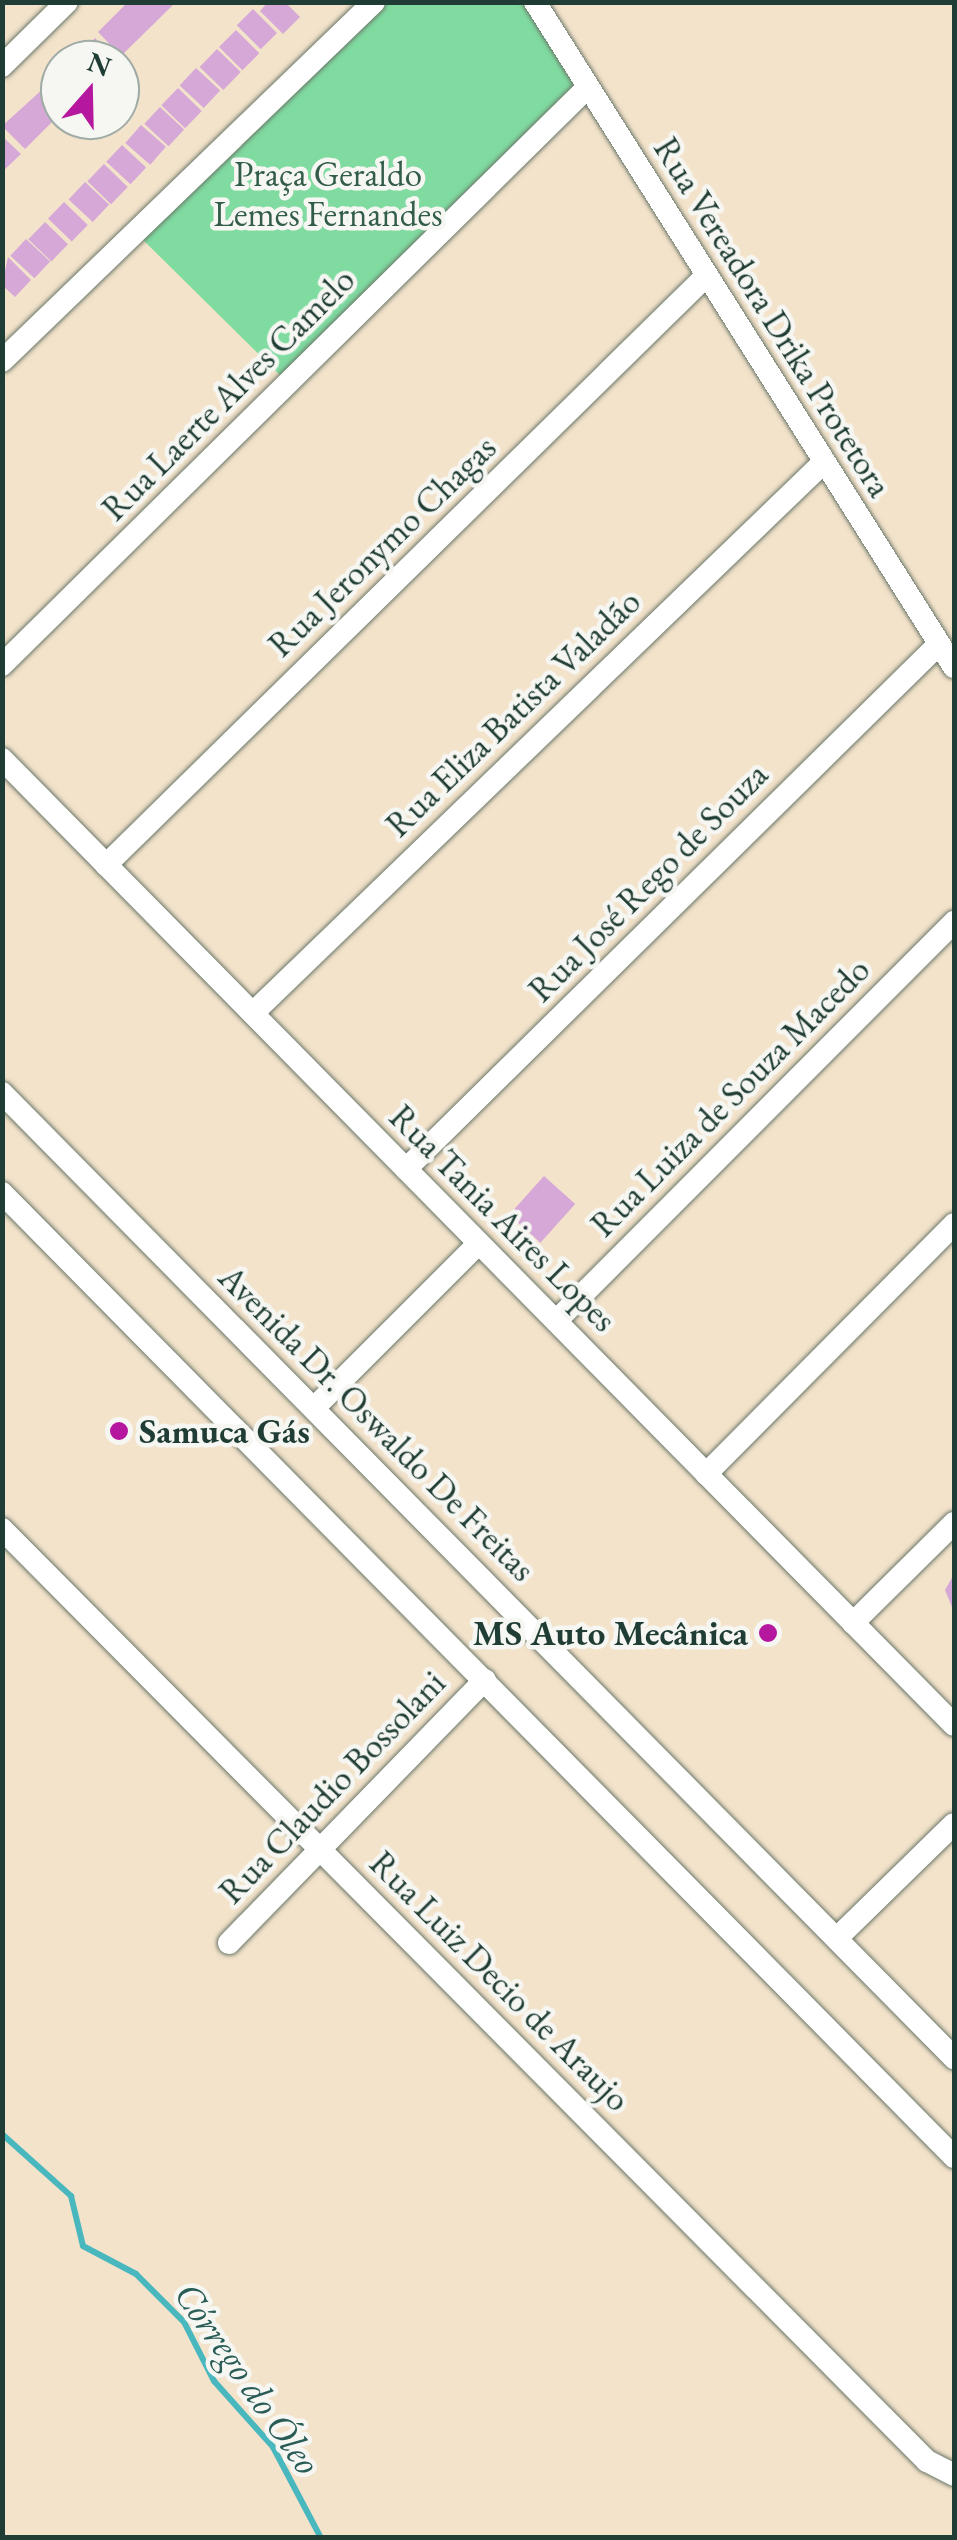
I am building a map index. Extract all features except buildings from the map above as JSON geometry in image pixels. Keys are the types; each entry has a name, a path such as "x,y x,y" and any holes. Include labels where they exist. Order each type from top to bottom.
{"street":[{"path":"2,66 68,2"},
{"path":"2,361 374,2"},
{"name":"Rua Vereadora Drika Protetora","path":"534,2 822,464 954,667"},
{"name":"Rua Laerte Alves Camelo","path":"2,666 588,87"},
{"name":"Rua Jeronymo Chagas","path":"106,866 706,276"},
{"name":"Rua Eliza Batista Valadão","path":"253,1013 822,464"},
{"name":"Rua José Rego de Souza","path":"406,1170 940,644"},
{"name":"Rua Tania Aires Lopes","path":"2,760 954,1725"},
{"name":"Rua Luiza de Souza Macedo","path":"556,1322 954,922"},
{"name":"Avenida Dr. Oswaldo De Freitas","path":"2,1093 954,2058"},
{"path":"2,1193 954,2157"},
{"path":"706,1474 954,1224"},
{"path":"314,1408 479,1243"},
{"path":"853,1623 954,1523"},
{"name":"Rua Luiz Decio de Araujo","path":"2,1529 927,2461 954,2475"},
{"name":"Rua Claudio Bossolani","path":"229,1943 485,1680"},
{"path":"837,1938 954,1824"}],"green space":[{"name":"Praça Geraldo Lemes Fernandes","path":"374,3 535,3 588,87 288,383 136,233"}],"waterway":[{"name":"Córrego do Óleo","path":"2,2134 71,2196 83,2246 136,2274 184,2322 214,2381 273,2447 321,2538"}],"place":[{"name":"Samuca Gás","path":"119,1431"},
{"name":"MS Auto Mecânica","path":"768,1633"}]}
